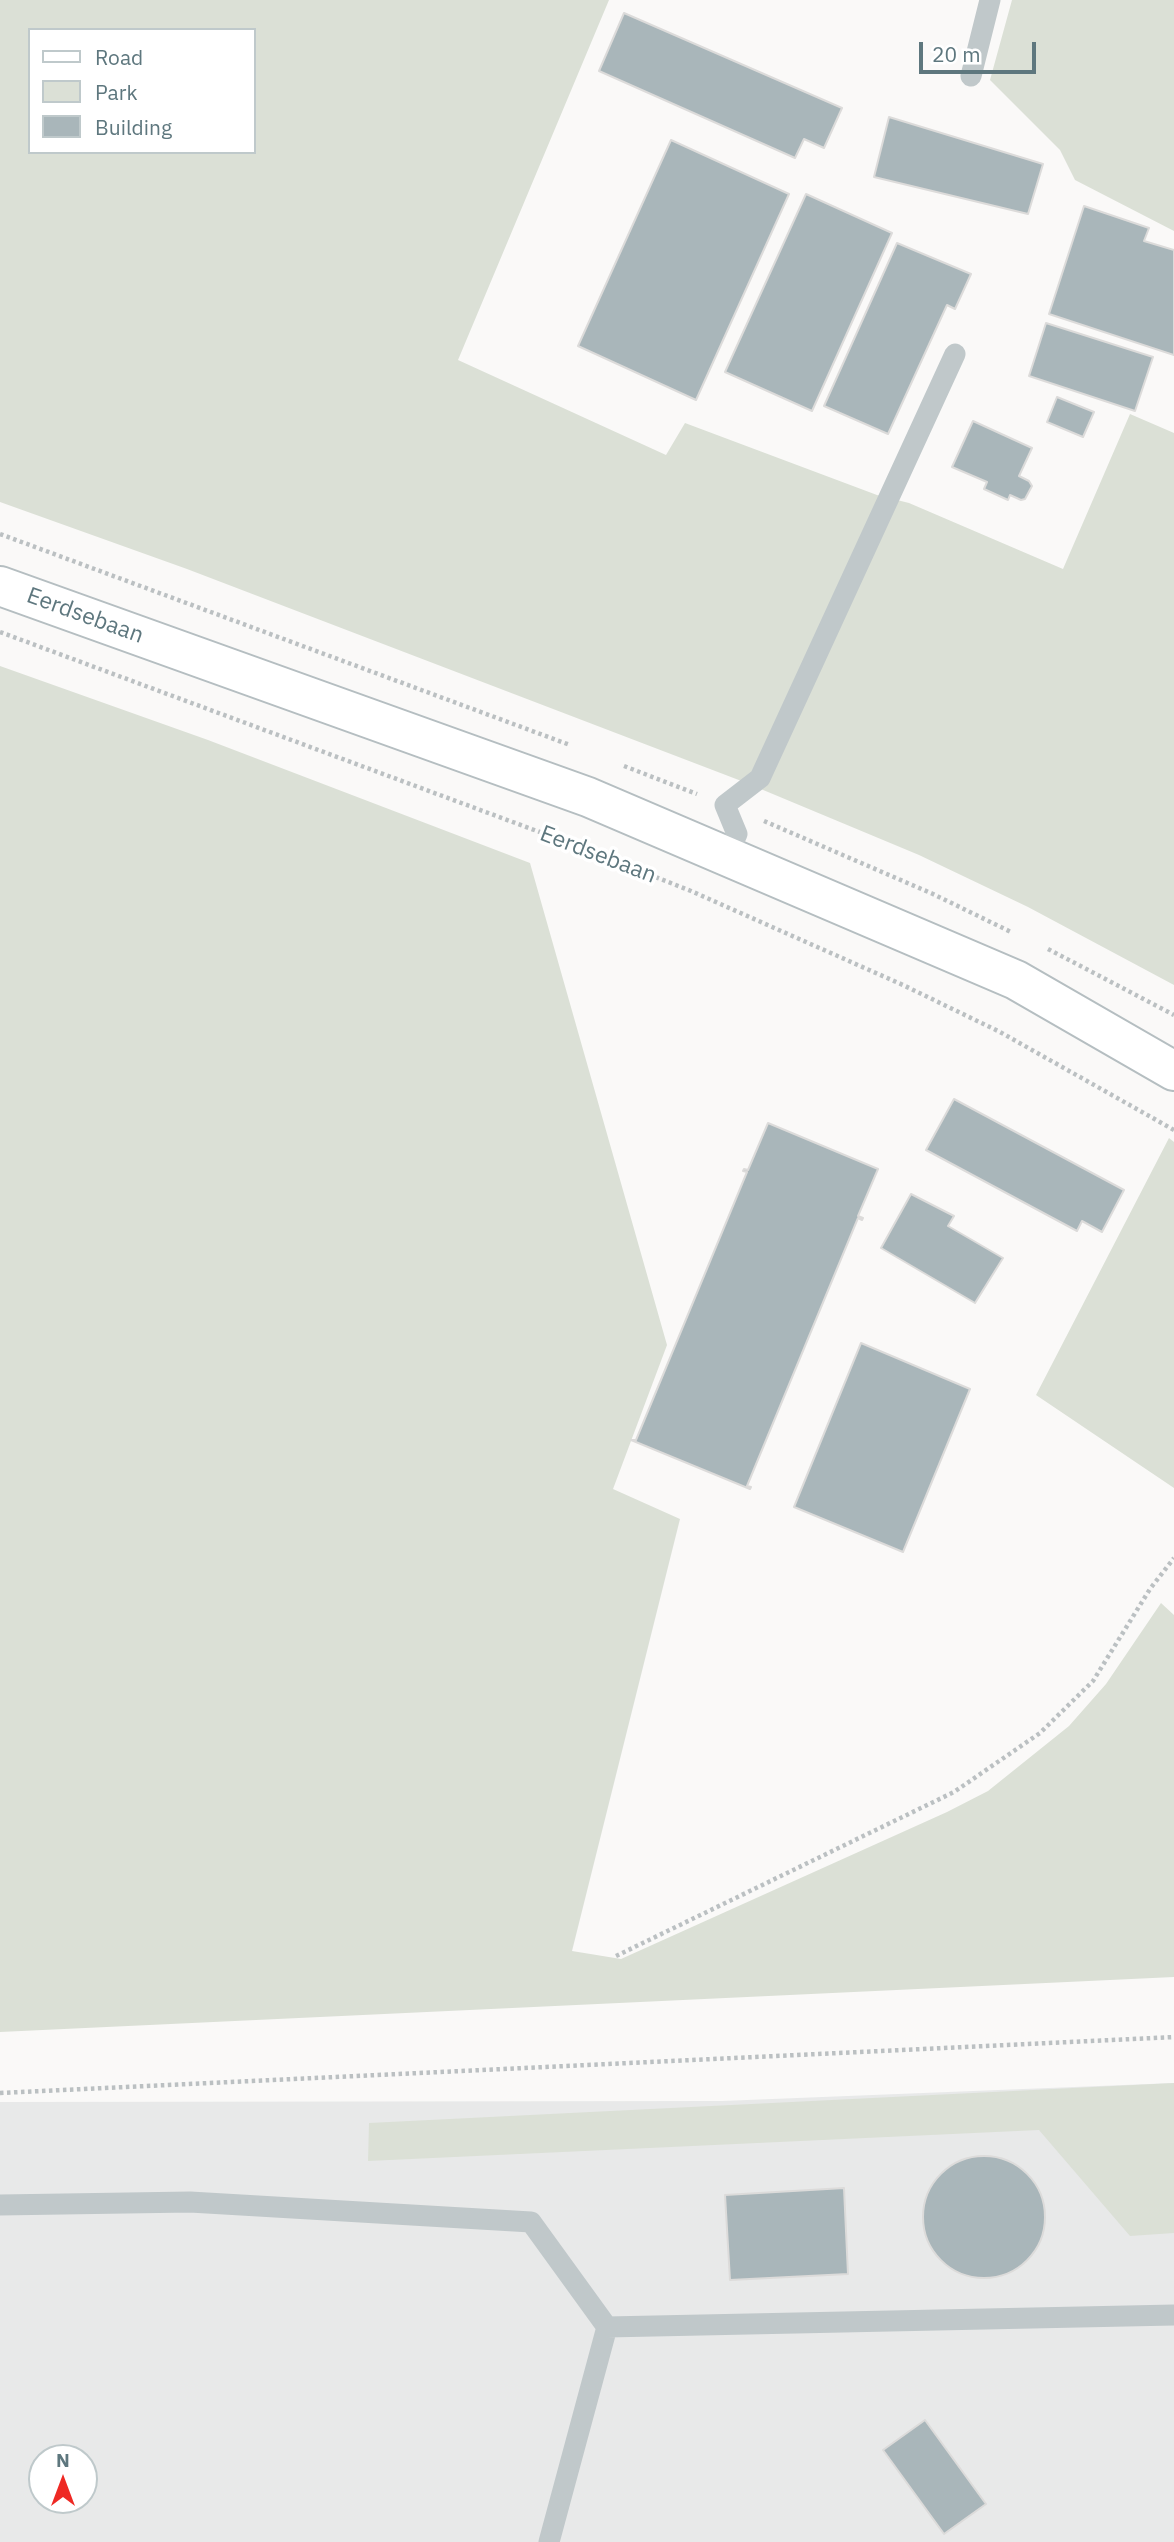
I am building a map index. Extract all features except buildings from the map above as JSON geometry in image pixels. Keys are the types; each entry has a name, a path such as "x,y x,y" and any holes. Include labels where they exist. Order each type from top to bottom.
{"main road":[{"name":"Eerdsebaan","path":"0,586 587,797 1016,980 1174,1071"}],"lane":[{"path":"971,76 990,0"},
{"path":"727,856 737,834 725,805 760,778 955,354"},
{"path":"0,2205 190,2202 531,2222 607,2327"},
{"path":"607,2327 1174,2315"},
{"path":"549,2542 607,2327"}],"path":[{"name":"Eerdsebaan","path":"0,632 691,891 903,985 1000,1032 1174,1130"},
{"path":"616,1956 954,1792 1040,1733 1093,1681 1150,1589 1174,1558"},
{"path":"0,2093 1174,2037"}],"shaded area":[{"path":"1174,2083 1174,2542 0,2542 0,2102 722,2101"}],"green space":[{"path":"0,0 609,0 458,360 666,455 685,423 877,495 909,503 1063,569 1130,414 1174,433 1174,985 1028,907 919,855 744,782 187,569 0,502"},
{"path":"1012,0 1174,0 1174,231 1075,180 1060,150 990,80"},
{"path":"0,666 208,740 530,863 667,1345 613,1489 680,1519 572,1951 621,1959 988,1791 1069,1726 1106,1684 1161,1603 1174,1615 1174,1977 0,2032"},
{"path":"1169,1138 1174,1142 1174,1488 1036,1395"},
{"path":"1174,2083 1174,2233 1130,2236 1039,2130 368,2161 369,2123"}]}
